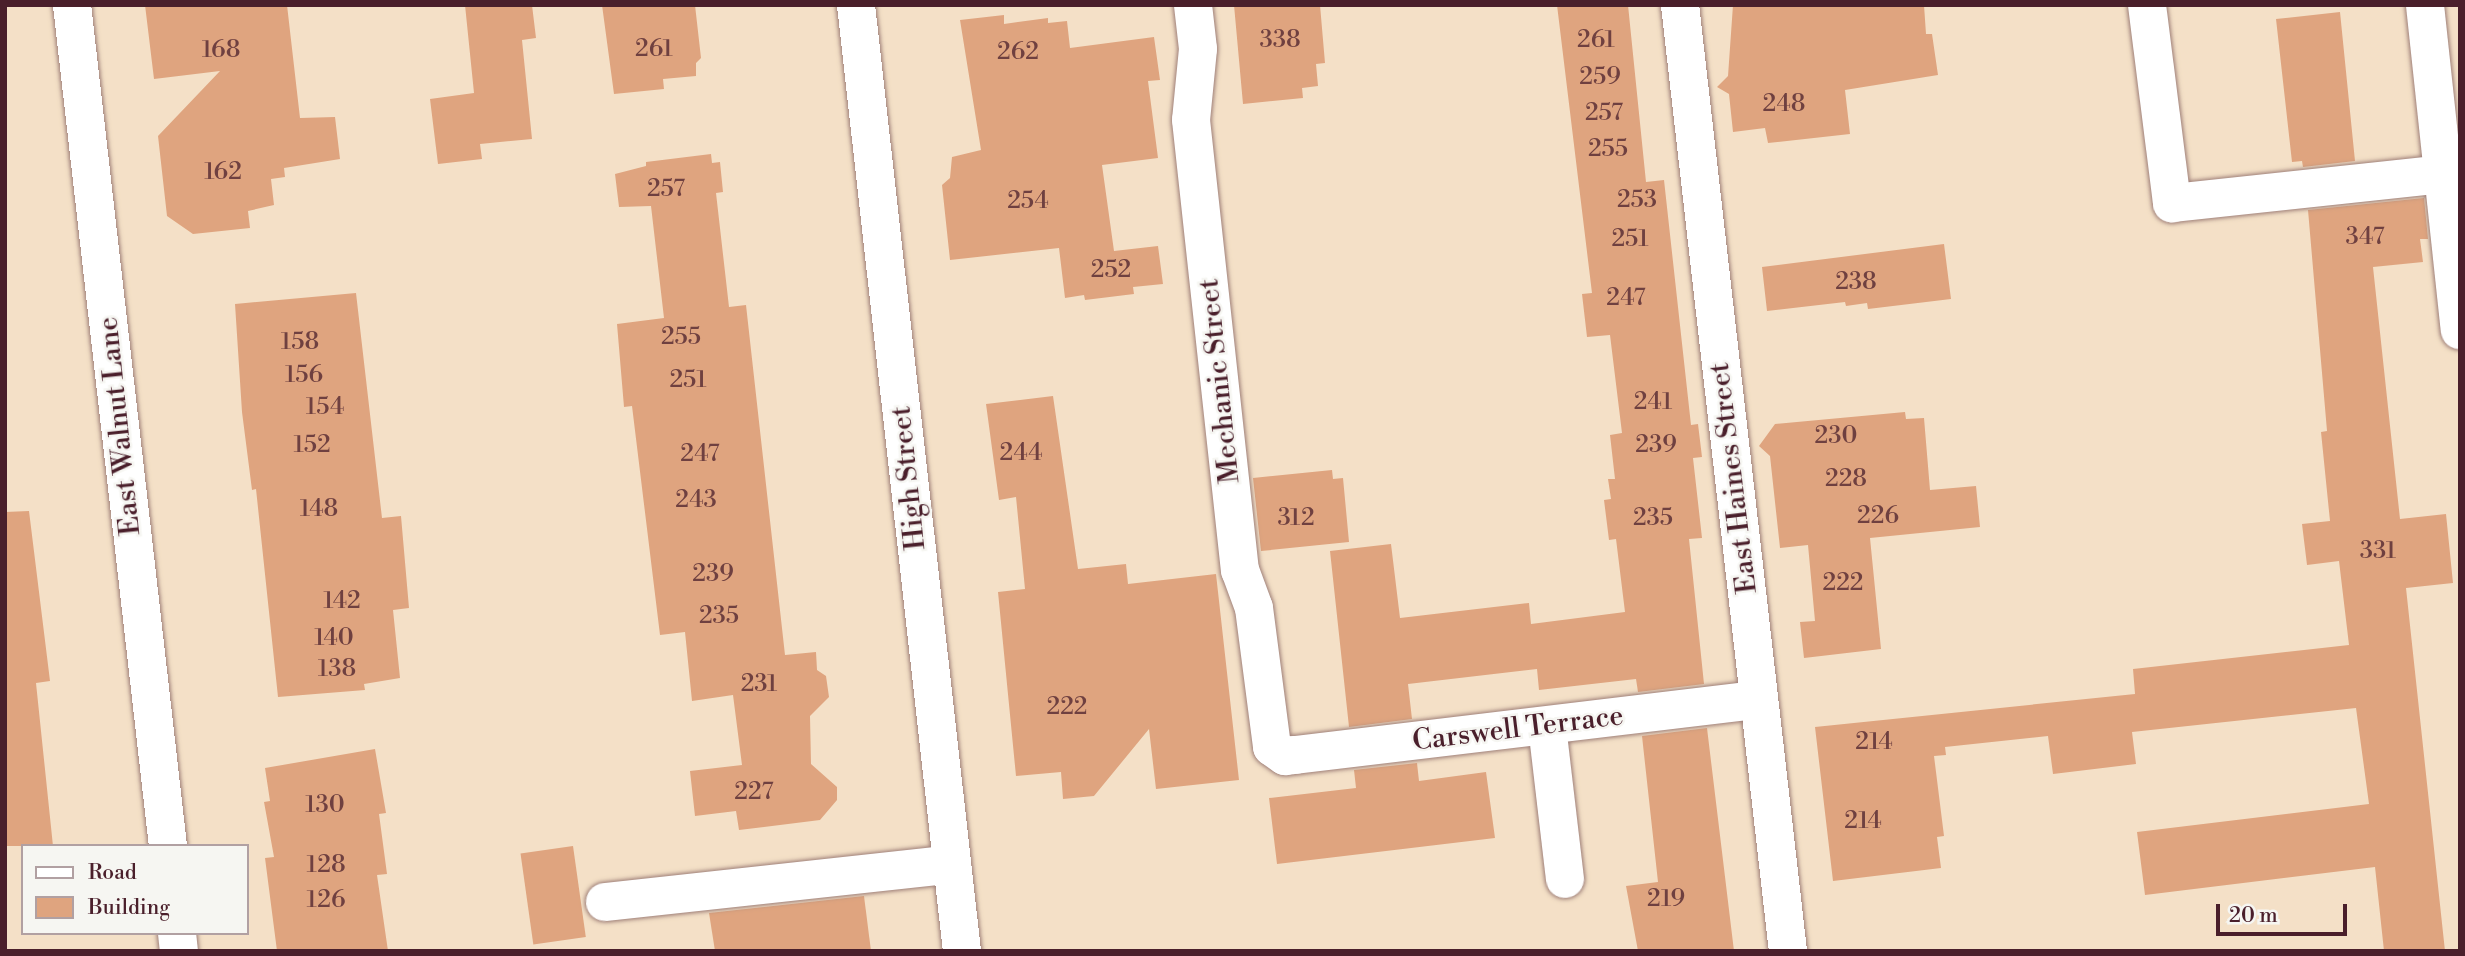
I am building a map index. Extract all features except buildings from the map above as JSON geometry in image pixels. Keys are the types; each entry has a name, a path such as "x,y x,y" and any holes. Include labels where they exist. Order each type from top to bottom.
{"street":[{"name":"East Walnut Lane","path":"72,5 167,844"},
{"name":"High Street","path":"856,5 962,951"},
{"name":"Mechanic Street","path":"1193,5 1198,49 1191,120 1240,570 1254,608 1270,742 1276,753"},
{"name":"East Haines Street","path":"1680,5 1788,951"},
{"path":"2147,5 2172,203 2442,174"},
{"path":"2425,5 2460,330"},
{"name":"Carswell Terrace","path":"1276,753 1295,755 1759,700"},
{"path":"1547,726 1566,879"},
{"path":"605,902 952,864"}]}
